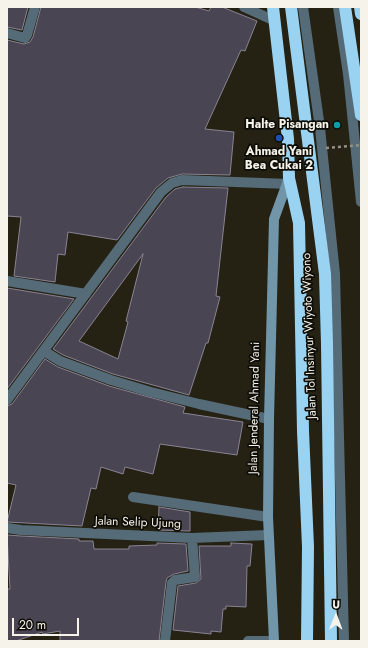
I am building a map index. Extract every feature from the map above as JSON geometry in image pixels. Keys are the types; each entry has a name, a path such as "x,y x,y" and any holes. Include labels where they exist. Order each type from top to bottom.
{"highway":[{"name":"Jalan Jenderal Ahmad Yani","path":"273,7 288,139 288,181 299,223 303,431 308,547 307,641"},
{"name":"Jalan Tol Insinyur Wiyoto Wiyono","path":"291,7 325,274 330,641"},
{"path":"344,7 361,115"},
{"path":"360,7 361,14"}],"main road":[{"name":"Jalan Jenderal Ahmad Yani","path":"274,641 268,536 268,419 274,219 288,181"}],"street":[{"path":"7,33 25,38 35,7"},
{"path":"244,7 275,21"},
{"path":"303,7 320,128 335,274 344,641"},
{"path":"338,7 348,74 361,202"},
{"path":"7,400 161,192 172,183 182,180 288,181"},
{"path":"7,281 86,294"},
{"path":"44,351 60,361 111,380 198,404 268,419"},
{"path":"133,498 268,517"},
{"name":"Jalan Selip Ujung","path":"7,528 21,530 192,538 268,536"},
{"path":"165,641 172,583 175,580 195,577 192,538"},
{"path":"248,641 274,641"}],"building":[{"path":"7,7 28,7 22,30 7,27"},
{"path":"41,7 195,7 209,11 211,7 222,7 257,21 245,51 241,50 205,129 234,132 230,175 182,174 168,178 156,188 117,240 68,232 65,255 58,254 55,282 14,276 21,217 7,216 7,40 24,44 30,42 33,37"},
{"path":"183,187 228,188 216,296 220,297 208,343 206,343 189,395 113,374 63,355 53,349 166,197 175,189","holes":["143,254 126,321 128,322 118,359 79,341"]},
{"path":"7,288 74,299 7,389"},
{"path":"45,359 58,367 109,386 185,407 183,413 243,422 237,455 160,444 153,474 125,467 123,474 101,467 96,489 91,488 82,526 7,522 16,485 7,483 7,406 12,404"},
{"path":"159,507 190,512 190,531 158,530"},
{"path":"7,535 93,541 94,549 129,549 129,546 157,545 157,543 186,544 188,571 174,574 167,578 159,641 60,641 60,631 43,634 42,632 16,641 7,641 7,589 10,589"},
{"path":"231,543 252,544 250,566 247,566 246,607 226,606 226,609 223,609 221,632 211,631 211,634 173,630 178,586 196,583 201,579 199,546 231,546"}],"place":[{"name":"Halte Pisangan","path":"337,125"},
{"name":"Ahmad Yani Bea Cukai 2","path":"279,138"}]}
